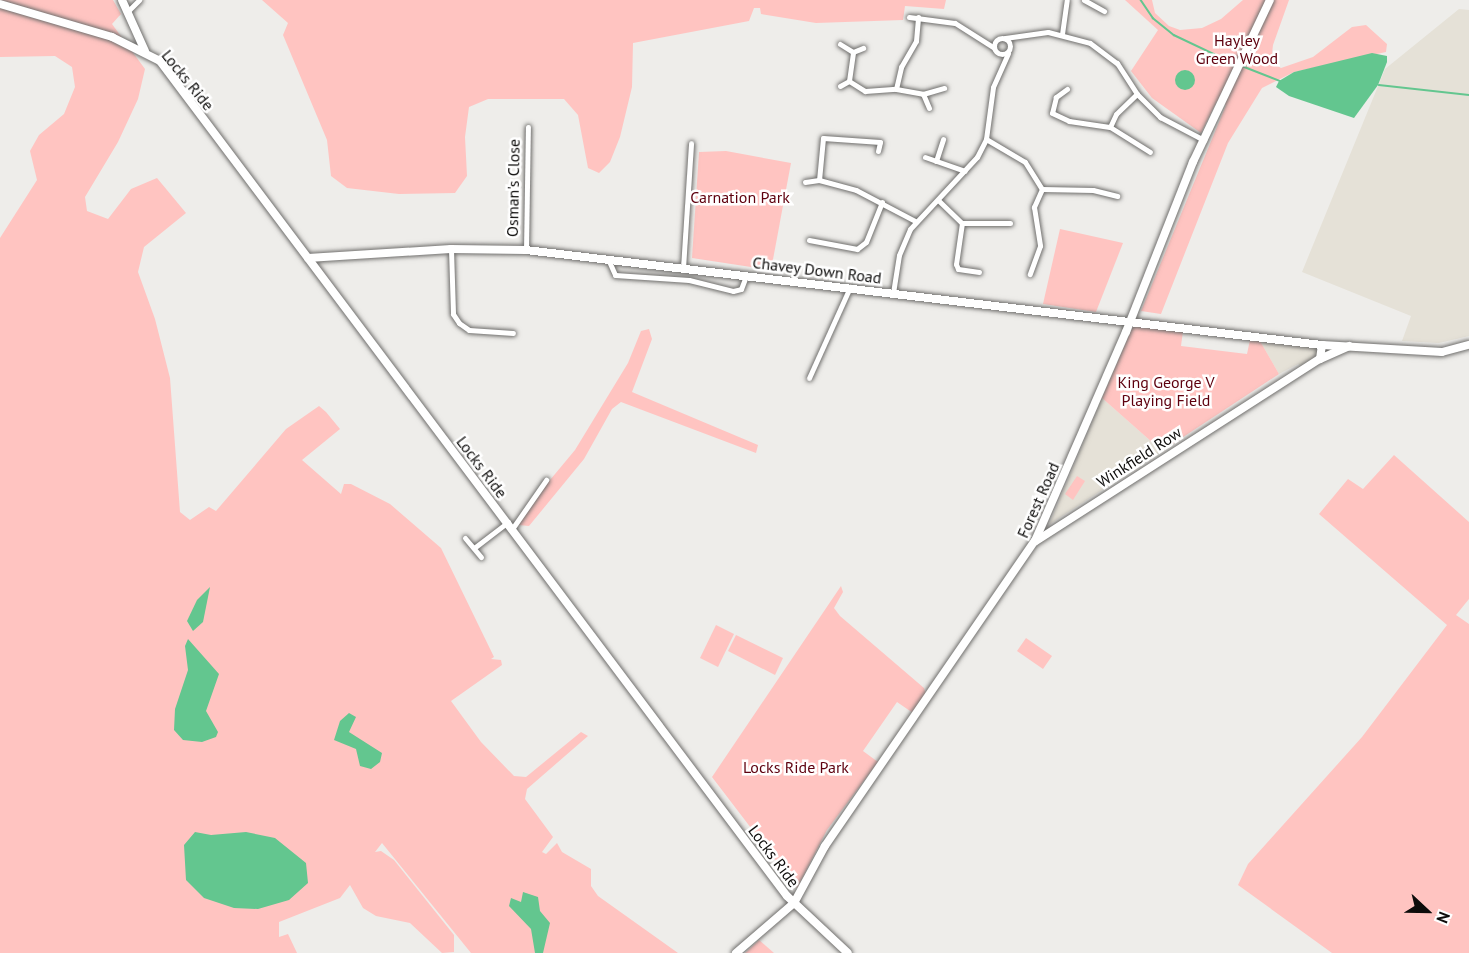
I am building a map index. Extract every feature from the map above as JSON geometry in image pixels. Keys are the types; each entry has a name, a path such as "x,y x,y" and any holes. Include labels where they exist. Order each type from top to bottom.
{"main road":[{"path":"122,0 145,51"},
{"name":"Forest Road","path":"736,953 794,903 825,846 1035,541 1130,322 1204,140 1270,0"},
{"path":"0,4 112,37 145,51"},
{"name":"Locks Ride","path":"145,51 159,61 794,903 848,953"},
{"name":"Chavey Down Road","path":"308,258 451,249 526,250 1322,345"},
{"path":"1320,359 1322,345"},
{"name":"Winkfield Row","path":"1322,345 1442,352 1469,345"},
{"name":"Winkfield Row","path":"1035,541 1320,359 1350,345"}],"street":[{"path":"128,11 139,0"},
{"path":"1062,34 1067,0"},
{"path":"1084,0 1104,11"},
{"path":"909,17 955,23 978,35 997,40 1026,35 1062,34 1105,52 1125,72 1137,94 1177,129 1204,140"},
{"path":"896,89 901,67 916,41 918,17"},
{"path":"978,35 994,49 1010,50"},
{"path":"893,293 903,242 915,221 965,171 986,139 993,87 999,69 1010,50 1026,35"},
{"path":"1005,38 1010,50"},
{"path":"997,40 994,49 999,69"},
{"path":"840,44 853,52"},
{"path":"853,52 863,48"},
{"path":"849,81 853,52"},
{"path":"849,81 865,91 896,89 923,94 944,88"},
{"path":"840,86 849,81"},
{"path":"1067,89 1056,97 1052,113 1069,121 1110,127 1150,152"},
{"path":"923,94 929,108"},
{"path":"1110,127 1116,114 1137,94"},
{"name":"Osman's Close","path":"526,250 528,127"},
{"path":"819,180 823,138 880,142 878,151"},
{"path":"936,161 943,139"},
{"path":"986,139 1025,162 1042,189"},
{"path":"683,268 691,143"},
{"path":"925,157 965,171"},
{"path":"805,182 819,180 841,184 882,202 915,221"},
{"path":"1042,189 1072,192 1093,189 1117,196"},
{"path":"1030,274 1040,246 1034,207 1042,189"},
{"path":"938,200 962,223 1010,222"},
{"path":"809,240 856,249 866,242 882,202"},
{"path":"962,223 956,264 958,269 979,272"},
{"path":"451,249 453,314 459,323 469,330 513,333"},
{"path":"608,259 615,275 689,280 733,291 741,289 746,276"},
{"path":"809,378 850,287"},
{"path":"474,548 510,526 546,480"},
{"path":"465,537 480,557"}],"shaded area":[{"path":"1459,9 1469,10 1469,336 1439,343 1402,341 1411,316 1302,272 1385,69"},
{"path":"1372,53 1387,56 1387,62 1378,85 1354,118 1289,96 1276,87 1279,81 1294,72"},
{"path":"1181,70 1189,70 1195,76 1195,84 1189,90 1181,90 1175,84 1175,76"},
{"path":"1260,341 1318,347 1318,355 1302,367 1298,364 1279,374"},
{"path":"1102,398 1162,451 1050,524 1050,523"},
{"path":"210,587 203,622 193,631 187,621 197,600"},
{"path":"188,639 219,674 206,711 218,732 216,737 202,742 183,740 174,730 175,709 188,670 185,646"},
{"path":"349,713 356,717 349,732 382,753 380,762 371,769 360,766 356,749 334,740 340,721"},
{"path":"195,832 211,835 246,832 275,838 306,863 308,883 289,900 258,909 234,908 204,898 186,880 184,845"},
{"path":"523,892 538,897 540,911 550,923 543,953 535,953 531,929 509,906 511,898 521,902"}],"green space":[{"path":"0,0 113,0 121,14 112,24 145,69 138,99 118,142 85,197 87,211 108,219 131,189 157,178 186,213 144,247 138,272 155,319 170,378 180,512 190,520 209,507 216,511 286,429 319,406 326,412 340,429 302,460 341,494 344,484 351,484 390,504 441,548 494,657 491,659 501,660 502,665 451,701 481,742 514,776 526,777 581,732 588,736 527,789 525,799 553,837 542,852 546,854 557,843 562,852 591,869 591,886 598,896 678,953 471,953 382,843 375,852 381,851 394,860 454,935 454,952 442,953 410,923 376,916 363,908 350,885 340,898 279,922 279,937 288,934 297,953 0,953 0,238 37,180 30,151 39,135 64,114 75,87 72,67 55,56 0,57"},
{"path":"262,0 946,0 944,9 905,6 903,20 816,23 761,14 760,8 754,8 749,21 633,43 632,87 620,137 610,162 599,173 588,168 578,115 564,99 488,99 469,107 465,137 467,176 455,193 399,194 347,188 331,176 327,140 283,35 288,23"},
{"name":"Hayley Green Wood","path":"1125,0 1152,0 1155,13 1169,26 1180,30 1202,28 1221,19 1243,0 1289,0 1273,45 1271,62 1281,68 1313,57 1352,27 1366,25 1387,44 1386,52 1294,72 1262,88 1228,143 1161,314 1141,311 1226,105 1217,101 1201,133 1152,98 1131,71 1158,30"},
{"name":"Carnation Park","path":"726,151 791,163 771,270 692,258 699,152"},
{"path":"1060,229 1123,243 1096,312 1043,304"},
{"name":"King George V Playing Field","path":"1133,326 1183,331 1181,346 1247,354 1250,340 1260,341 1279,374 1162,451 1102,398"},
{"path":"649,329 652,339 632,392 758,445 756,453 621,402 612,409 584,459 529,526 519,525 520,516 575,450 628,363 641,331"},
{"path":"1394,455 1469,522 1469,599 1456,615 1469,624 1469,953 1332,953 1238,885 1248,864 1362,737 1447,625 1319,514 1348,479 1363,489"},
{"path":"1077,476 1085,481 1073,500 1065,494"},
{"name":"Locks Ride Park","path":"841,586 843,592 834,608 840,616 924,688 926,695 913,713 897,702 863,751 878,762 827,830 797,888 712,777"},
{"path":"716,625 734,634 718,667 700,658"},
{"path":"736,635 783,658 775,675 728,651"},
{"path":"1026,638 1052,656 1043,669 1017,651"},
{"path":"759,940 774,953 745,953"}],"waterway":[{"path":"1141,0 1153,18 1174,35 1235,64"},
{"path":"1242,66 1280,81"},
{"path":"1379,85 1469,95"}]}
